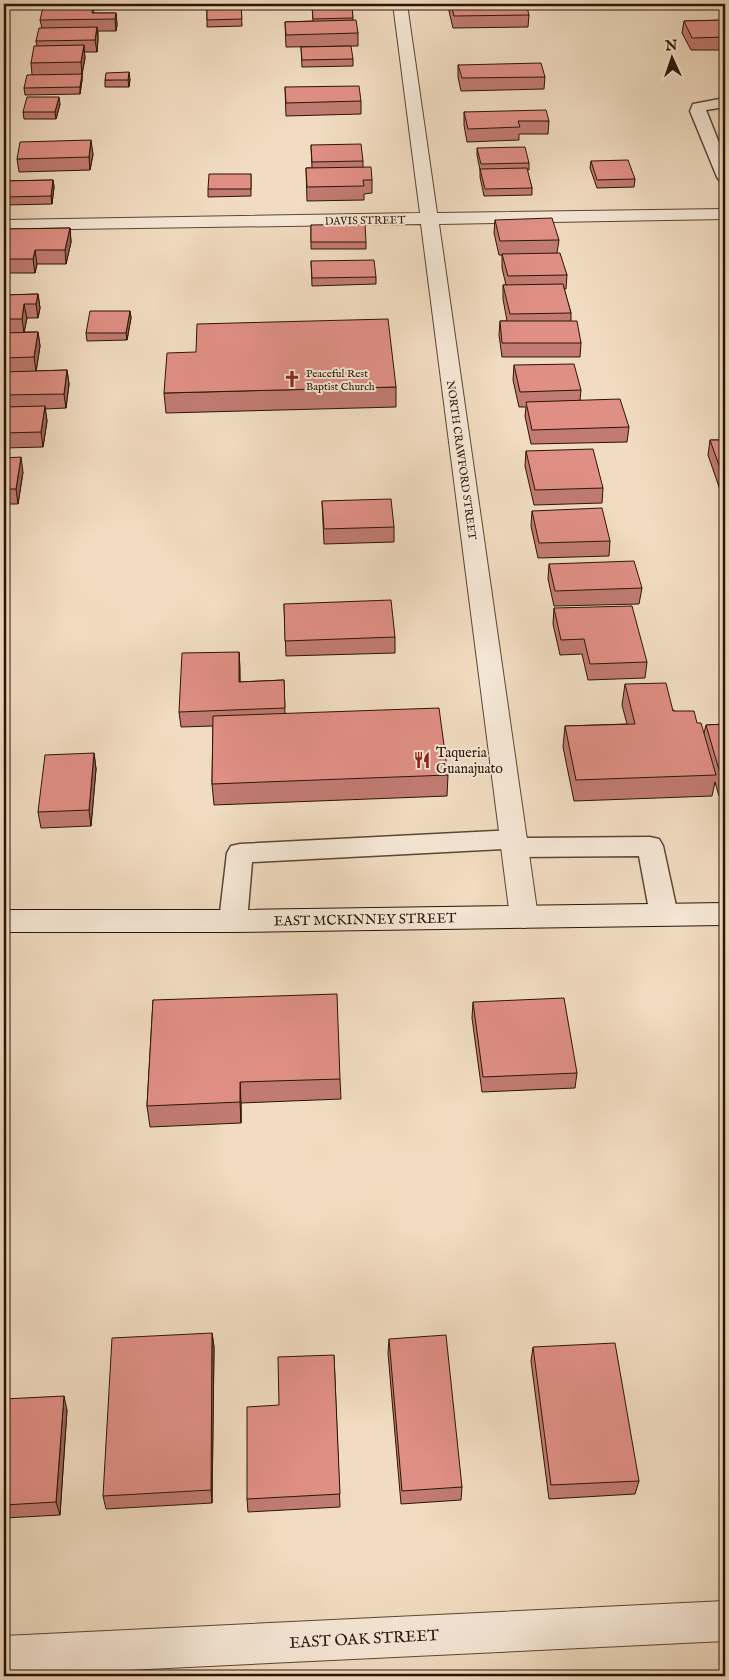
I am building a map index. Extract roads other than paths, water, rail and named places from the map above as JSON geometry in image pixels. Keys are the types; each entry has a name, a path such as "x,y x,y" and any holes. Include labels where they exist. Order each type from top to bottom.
{"street":[{"name":"NORTH CRAWFORD STREET","path":"400,4 524,917"},
{"name":"DAVIS STREET","path":"4,225 725,214"},
{"name":"EAST MCKINNEY STREET","path":"4,921 233,921 725,914"},
{"name":"EAST OAK STREET","path":"4,1656 725,1621"}],"lane":[{"path":"725,103 705,104 698,107 725,177"},
{"path":"233,921 240,853 515,843 650,846 664,915"}],"place":[{"name":"Peaceful Rest Baptist Church","path":"292,379"},
{"name":"Taqueria Guanajuato","path":"422,760"}]}
